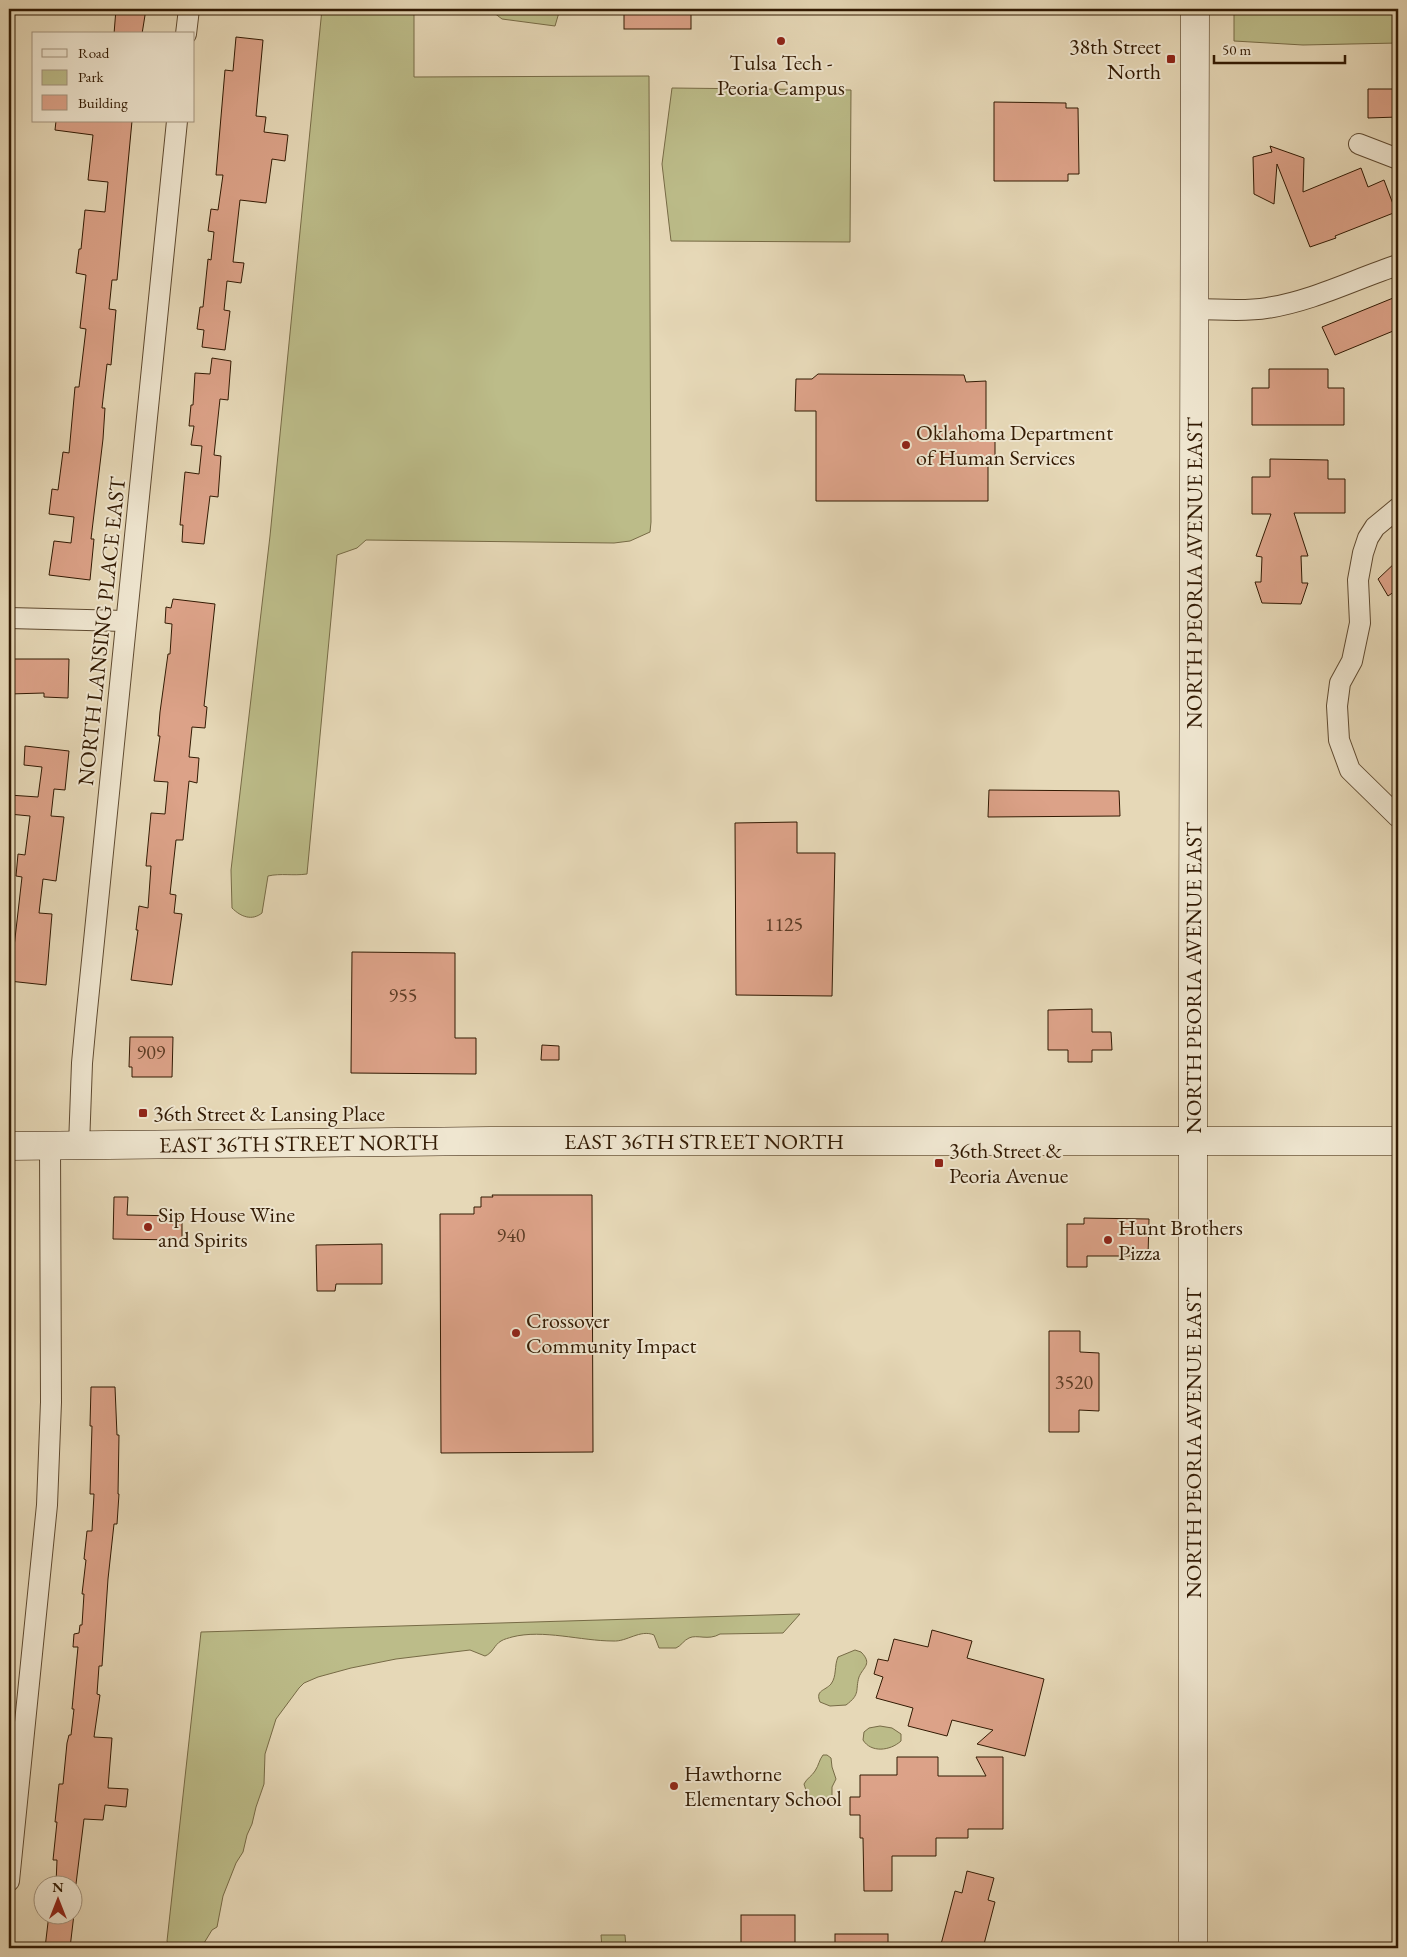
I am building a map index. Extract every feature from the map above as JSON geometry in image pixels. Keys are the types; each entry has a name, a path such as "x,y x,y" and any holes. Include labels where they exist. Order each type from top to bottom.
{"main road":[{"name":"NORTH PEORIA AVENUE EAST","path":"1193,1948 1195,9"},
{"name":"EAST 36TH STREET NORTH","path":"9,1146 490,1141 1398,1142"}],"street":[{"path":"186,32 189,9"},
{"name":"NORTH LANSING PLACE EAST","path":"79,1146 82,1054 177,122"},
{"path":"1359,144 1398,159"},
{"path":"1195,309 1267,308 1314,297 1369,274 1398,265"},
{"path":"1398,508 1375,528 1368,538 1363,554 1358,580 1360,624 1352,661 1340,683 1337,706 1339,740 1350,770 1398,817"},
{"path":"9,618 125,621"},
{"path":"9,1881 48,1506 51,1402 50,1146"}],"green space":[{"path":"322,9 414,9 414,77 649,76 651,522 650,532 630,541 614,543 366,540 357,548 337,555 307,874 268,876 262,913 254,917 247,917 239,914 232,908 231,870 270,536"},
{"path":"489,9 560,9 555,26 502,19"},
{"path":"1234,9 1398,9 1398,43 1303,45 1234,41"},
{"path":"672,88 851,90 850,242 671,241 662,164"},
{"path":"800,1614 783,1633 720,1634 711,1637 692,1637 676,1648 659,1648 654,1635 649,1634 618,1641 536,1634 524,1635 502,1640 485,1656 470,1650 396,1659 351,1668 304,1683 276,1719 265,1754 264,1784 243,1852 236,1863 223,1896 217,1927 212,1930 201,1948 170,1948 167,1941 201,1632"},
{"path":"855,1650 865,1656 867,1663 859,1677 857,1692 854,1698 846,1705 830,1706 820,1702 819,1695 821,1691 833,1681 838,1657"},
{"path":"880,1726 892,1728 901,1734 901,1741 886,1749 876,1749 866,1744 863,1740 864,1732 869,1728"},
{"path":"823,1755 831,1758 836,1779 832,1787 832,1798 823,1805 811,1798 804,1784 815,1771"},
{"path":"601,1935 625,1935 626,1948 602,1948"}],"building":[{"path":"116,9 146,9 142,32 114,32"},
{"path":"624,9 691,9 691,29 624,29"},
{"path":"236,37 263,40 256,116 266,117 264,132 288,135 285,161 272,159 266,203 240,200 233,262 244,263 241,283 227,281 224,310 230,311 225,350 202,347 204,330 197,329 200,307 203,307 208,259 211,260 214,232 208,231 211,209 218,210 223,175 216,175 225,70 233,71"},
{"path":"1368,89 1398,89 1398,117 1368,118"},
{"path":"994,102 1066,103 1066,108 1078,108 1079,174 1068,174 1068,181 994,181"},
{"path":"56,122 132,122 117,280 112,280 109,309 116,310 111,365 107,364 102,408 105,408 103,439 91,539 94,539 90,580 49,575 54,541 71,543 74,517 49,514 52,489 58,490 63,452 69,453 75,387 79,387 86,329 80,328 86,275 76,273 79,249 81,249 85,210 105,212 108,182 88,180 93,135 55,130"},
{"path":"1270,146 1304,158 1303,192 1361,168 1368,187 1384,180 1396,212 1310,247 1277,164 1274,204 1254,194 1253,157 1272,152"},
{"path":"1398,296 1398,329 1335,355 1322,327"},
{"path":"212,358 231,361 228,400 220,399 214,455 221,456 218,497 210,496 204,544 182,542 183,525 180,525 185,472 199,474 202,446 191,445 194,426 189,426 191,405 193,405 195,373 210,374"},
{"path":"1269,369 1328,369 1328,388 1344,388 1344,425 1252,425 1252,388 1269,388"},
{"name":"Oklahoma Department of Human Services","path":"818,374 964,375 966,382 986,381 986,433 995,433 995,457 988,457 988,501 816,501 816,411 795,411 796,379 812,379"},
{"path":"1270,459 1328,460 1328,479 1345,479 1345,513 1294,513 1308,556 1301,556 1302,583 1308,583 1301,604 1262,603 1255,582 1261,582 1262,557 1256,556 1271,514 1252,514 1252,477 1270,477"},
{"path":"1398,560 1398,589 1388,596 1378,579"},
{"path":"173,599 215,604 204,706 207,707 205,728 192,727 189,757 199,758 197,783 189,781 183,840 176,840 170,894 176,895 174,913 182,914 172,985 131,980 138,930 136,930 139,906 148,908 151,866 146,866 151,813 165,814 168,782 154,781 160,736 158,736 160,712 168,654 170,654 172,624 165,623 166,607 171,608"},
{"path":"9,659 69,659 68,698 44,697 44,693 9,694"},
{"path":"25,746 69,751 65,790 54,789 51,816 64,817 56,881 43,879 39,913 52,914 46,985 9,981 9,956 13,956 22,877 16,876 18,854 25,855 30,816 9,814 9,795 38,797 42,767 24,765"},
{"path":"989,790 1119,791 1120,816 988,817"},
{"path":"797,822 797,853 835,853 832,996 736,995 735,823"},
{"path":"352,952 455,953 455,1038 476,1038 476,1074 351,1073"},
{"path":"1092,1009 1092,1032 1111,1032 1112,1050 1092,1050 1092,1062 1068,1062 1068,1050 1048,1050 1048,1010"},
{"path":"130,1037 173,1037 172,1077 132,1077 132,1067 129,1067"},
{"path":"542,1045 559,1046 559,1060 541,1060"},
{"name":"Crossover Community Impact","path":"492,1195 592,1195 593,1452 441,1453 440,1214 474,1214 474,1207 481,1207 481,1197 493,1197"},
{"name":"Sip House Wine and Spirits","path":"114,1197 128,1197 127,1215 182,1216 182,1240 113,1239"},
{"name":"Hunt Brothers Pizza","path":"1084,1218 1149,1219 1148,1256 1087,1256 1087,1267 1067,1267 1067,1224 1084,1224"},
{"path":"382,1244 382,1284 336,1284 335,1291 317,1291 316,1245"},
{"path":"1049,1331 1080,1331 1080,1352 1099,1353 1099,1411 1079,1410 1079,1432 1049,1432"},
{"path":"91,1387 115,1387 117,1435 119,1435 119,1494 117,1524 114,1524 108,1579 102,1666 99,1666 97,1694 100,1695 94,1737 112,1738 108,1788 128,1789 126,1807 105,1805 103,1820 84,1819 77,1874 56,1874 57,1860 53,1860 59,1784 63,1784 67,1743 69,1735 71,1735 74,1709 72,1709 78,1647 73,1647 74,1634 79,1633 80,1625 82,1625 84,1594 82,1594 86,1560 84,1559 87,1531 92,1531 94,1494 90,1494 92,1426 90,1426"},
{"path":"932,1630 972,1641 967,1658 1044,1679 1025,1756 977,1744 993,1730 952,1720 947,1736 908,1726 913,1708 876,1698 883,1677 874,1674 878,1659 888,1661 894,1639 928,1647"},
{"path":"897,1757 938,1757 938,1776 986,1776 976,1757 1003,1757 1003,1829 968,1829 968,1838 936,1838 936,1856 892,1856 892,1891 864,1891 863,1838 860,1838 860,1815 850,1815 850,1797 860,1797 860,1775 897,1775"},
{"path":"967,1871 994,1878 988,1900 995,1902 983,1948 940,1948 955,1891 962,1893"},
{"path":"741,1915 795,1915 795,1948 741,1948"},
{"path":"48,1924 73,1924 70,1948 45,1948"},
{"path":"835,1934 888,1934 888,1948 835,1948"}],"place":[{"name":"Tulsa Tech - Peoria Campus","path":"781,41"},
{"name":"38th Street North","path":"1171,59"},
{"name":"Oklahoma Department of Human Services","path":"906,445"},
{"name":"36th Street & Lansing Place","path":"143,1113"},
{"name":"36th Street & Peoria Avenue","path":"939,1163"},
{"name":"Sip House Wine and Spirits","path":"148,1227"},
{"name":"Hunt Brothers Pizza","path":"1108,1240"},
{"name":"Crossover Community Impact","path":"516,1333"},
{"name":"Hawthorne Elementary School","path":"674,1786"}]}
